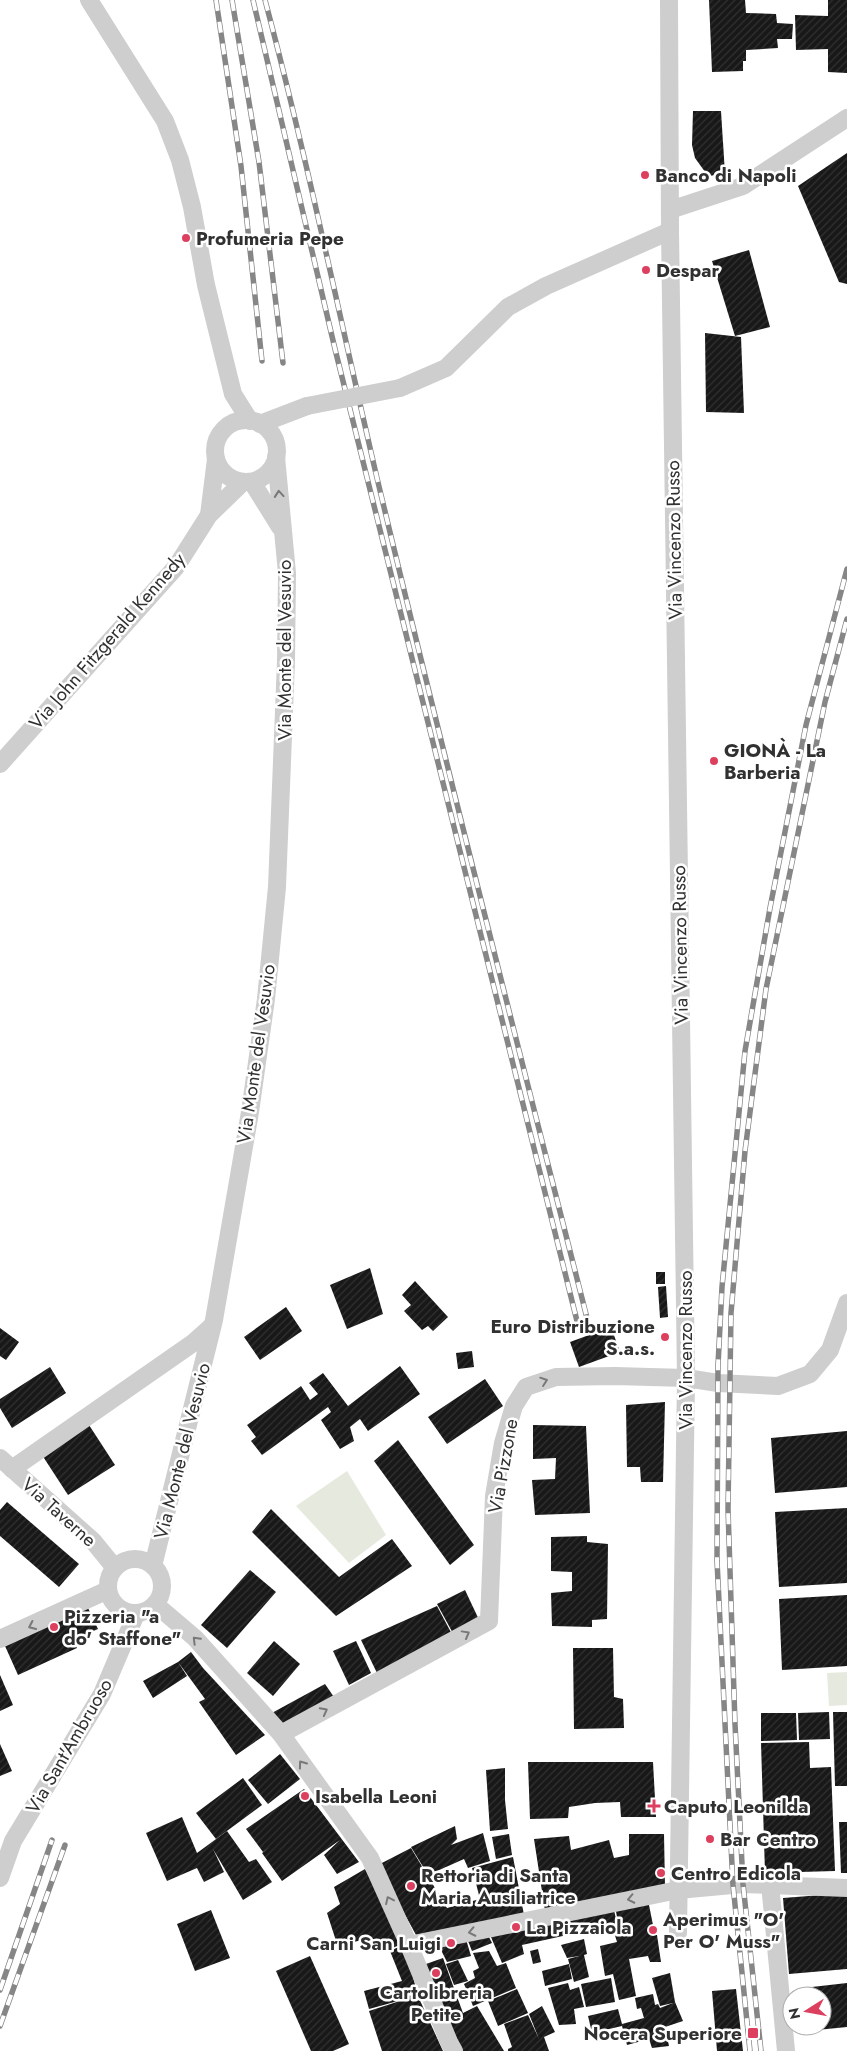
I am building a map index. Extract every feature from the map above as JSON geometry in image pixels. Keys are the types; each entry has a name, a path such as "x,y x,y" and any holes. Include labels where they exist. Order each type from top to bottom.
{"street":[{"name":"Via Monte del Vesuvio","path":"89,0 165,121 180,160 192,206 206,284 233,394 255,422 268,430 274,438 287,574 286,661 277,887 266,1000 251,1102 212,1326 153,1566"},
{"name":"Via Vincenzo Russo","path":"669,0 670,231 686,1378 678,1932"},
{"path":"670,210 743,186 847,118"},
{"path":"223,431 230,424 240,421 255,422 300,409 400,388 446,368 508,306 546,286 670,231"},
{"name":"Via Monte del Vesuvio","path":"233,394 223,431 217,439 216,459 220,468 227,476 234,480 248,482 282,532"},
{"path":"248,482 268,473 276,452 300,409"},
{"name":"Via John Fitzgerald Kennedy","path":"210,515 216,459"},
{"name":"Via John Fitzgerald Kennedy","path":"0,764 176,567 210,515 248,482"},
{"name":"Via Pizzone","path":"280,1734 489,1621 494,1496 503,1443 514,1406 526,1387 556,1377 686,1378 718,1383 778,1386 810,1374 830,1350 847,1303"},
{"path":"6,1464 192,1343 212,1326"},
{"name":"Via Taverne","path":"6,1464 93,1541 115,1568"},
{"path":"133,1559 142,1560 153,1566 159,1574 162,1583 161,1592 155,1604 148,1610 136,1614 120,1610 113,1603 108,1590 109,1576 115,1568 123,1562 133,1559"},
{"path":"0,1639 108,1590"},
{"path":"155,1604 195,1638 280,1734 370,1858 454,2051"},
{"name":"Via Sant'Ambruoso","path":"0,1878 13,1841 102,1694 136,1614"},
{"path":"409,1944 678,1890 743,1884 847,1888"},
{"path":"770,1884 786,2051"}],"shaded area":[{"path":"347,1471 386,1535 349,1563 296,1506"},
{"path":"847,1672 847,1705 829,1706 827,1673"}],"building":[{"path":"709,0 745,0 746,13 776,14 777,23 793,24 792,39 777,39 778,48 746,50 746,61 743,61 743,71 712,72"},
{"path":"828,0 847,0 847,73 828,72 828,49 796,50 795,15 828,16"},
{"path":"693,111 721,111 725,174 708,176 695,158 692,145"},
{"path":"847,153 847,284 839,282 798,186"},
{"path":"749,250 770,327 735,336 712,261"},
{"path":"705,333 741,337 744,413 706,412"},
{"path":"370,1268 383,1314 347,1329 330,1285"},
{"path":"656,1272 665,1272 665,1284 656,1284"},
{"path":"415,1281 448,1317 433,1331 428,1326 422,1330 404,1311 411,1305 402,1295"},
{"path":"666,1286 668,1317 660,1318 658,1287"},
{"path":"286,1307 302,1331 260,1360 244,1337"},
{"path":"611,1327 620,1352 579,1367 570,1342"},
{"path":"0,1328 19,1342 6,1360 0,1356"},
{"path":"472,1351 474,1367 458,1369 456,1353"},
{"path":"400,1366 420,1394 368,1431 360,1419 350,1427 354,1441 340,1449 321,1420 331,1412 328,1407 262,1455 251,1441 256,1437 247,1425 301,1386 310,1400 318,1394 309,1383 323,1373 348,1406"},
{"path":"50,1367 66,1393 12,1428 0,1408 0,1399"},
{"path":"485,1379 503,1406 447,1444 428,1417"},
{"path":"665,1402 663,1482 641,1482 640,1467 627,1467 626,1405"},
{"path":"89,1425 115,1465 68,1495 42,1455"},
{"path":"533,1425 586,1426 590,1513 535,1515 532,1480 555,1479 556,1458 533,1459"},
{"path":"847,1431 847,1487 775,1493 771,1438"},
{"path":"398,1440 474,1545 450,1565 374,1461"},
{"path":"7,1502 79,1564 59,1587 0,1536 0,1510"},
{"path":"847,1508 847,1583 779,1587 775,1512"},
{"path":"271,1509 339,1577 392,1539 412,1566 336,1616 252,1532"},
{"path":"587,1536 587,1542 608,1544 607,1619 592,1620 592,1627 552,1626 551,1593 572,1591 572,1572 551,1571 551,1537"},
{"path":"250,1570 276,1592 227,1648 201,1625"},
{"path":"465,1590 481,1624 455,1637 437,1604"},
{"path":"847,1595 847,1666 782,1670 779,1599"},
{"path":"437,1606 454,1638 377,1673 361,1640"},
{"path":"88,1608 98,1629 73,1640 77,1648 18,1675 5,1646"},
{"path":"274,1641 300,1664 273,1696 247,1673"},
{"path":"356,1641 371,1673 349,1685 333,1651"},
{"path":"573,1648 613,1648 614,1697 623,1699 624,1728 574,1729"},
{"path":"191,1652 203,1668 265,1735 236,1755 199,1702 205,1699 178,1662"},
{"path":"178,1662 187,1676 153,1698 143,1681"},
{"path":"0,1675 13,1705 0,1711"},
{"path":"325,1684 336,1700 290,1726 279,1724 270,1714"},
{"path":"829,1712 830,1739 799,1740 798,1713"},
{"path":"833,1712 847,1712 847,1786 835,1786"},
{"path":"761,1713 796,1713 797,1740 761,1741"},
{"path":"809,1742 810,1768 831,1767 835,1871 765,1873 761,1743"},
{"path":"0,1744 12,1771 0,1776"},
{"path":"280,1754 300,1779 268,1804 248,1780"},
{"path":"528,1762 653,1762 656,1817 621,1817 620,1802 569,1807 568,1818 530,1819"},
{"path":"505,1768 505,1800 508,1829 490,1831 486,1770"},
{"path":"243,1778 262,1805 216,1839 196,1813"},
{"path":"304,1789 359,1862 337,1874 324,1855 340,1840 282,1881 262,1853 270,1847 263,1852 246,1829"},
{"path":"182,1817 197,1853 227,1831 249,1862 256,1859 272,1882 243,1900 213,1849 224,1872 204,1882 197,1868 167,1881 146,1833"},
{"path":"839,1822 847,1822 847,1873 841,1873"},
{"path":"455,1826 457,1839 451,1845 483,1833 490,1861 468,1868 464,1859 428,1875 411,1847"},
{"path":"509,1834 512,1855 496,1859 492,1837"},
{"path":"629,1834 664,1834 665,1887 545,1911 534,1839 569,1836 571,1850 609,1840 614,1858 629,1855"},
{"path":"411,1848 447,1908 480,1899 472,1868 513,1857 524,1915 416,1935 378,1865"},
{"path":"365,1869 388,1912 402,1944 385,1951 383,1942 365,1949 361,1940 338,1947 327,1913 340,1904 334,1887"},
{"path":"847,1893 847,1969 789,1974 783,1898"},
{"path":"648,1900 655,1935 657,1935 661,1962 650,1962 648,1956 629,1959 636,1996 619,2000 613,1974 605,1976 600,1946 617,1942 613,1929 619,1928 615,1906"},
{"path":"613,1905 617,1924 522,1945 524,1954 502,1963 488,1930 581,1913"},
{"path":"211,1910 230,1958 195,1971 177,1924"},
{"path":"486,1931 492,1943 472,1951 466,1936"},
{"path":"465,1936 471,1956 447,1962 438,1944"},
{"path":"584,1939 587,1954 584,1955 589,1977 574,1982 568,1959 579,1956 567,1958 561,1945"},
{"path":"403,1945 414,1977 418,1996 443,2051 382,2051 369,2011 409,1998 369,2009 364,1991 402,1981 390,1951"},
{"path":"538,1949 541,1962 533,1964 530,1951"},
{"path":"489,1951 497,1966 506,1963 516,1988 473,2006 464,1984 475,1978 473,1971 479,1968 473,1953"},
{"path":"310,1956 349,2044 333,2051 311,2051 276,1971"},
{"path":"443,1958 463,2013 477,2006 504,2051 463,2051 447,2019 452,2017 446,2019 426,1964"},
{"path":"458,1960 468,1981 454,1985 446,1964"},
{"path":"569,1964 572,1979 545,1986 542,1971"},
{"path":"670,1973 675,2002 683,2021 665,2027 669,2046 652,2048 649,2039 627,2045 622,2026 592,2033 588,2016 618,2009 622,2024 644,2018 641,2008 637,2009 635,1998 653,1994 655,2005 658,2004 660,2008 673,2003 660,2006 652,1978"},
{"path":"611,1978 615,2002 586,2007 581,1984"},
{"path":"568,1983 570,1990 579,1987 584,2007 574,2009 576,2024 559,2025 548,1988"},
{"path":"847,1983 847,2027 832,2028 832,1986 821,1986"},
{"path":"517,1989 528,2013 498,2026 488,2001"},
{"name":"Nocera Superiore","path":"736,1989 743,2051 717,2051 712,1991"},
{"path":"542,2006 555,2032 544,2037 549,2051 508,2051 512,2047 504,2024 528,2015 539,2039 529,2014"}],"railway":[{"path":"216,0 241,166 262,361"},
{"path":"232,0 259,162 283,363"},
{"path":"253,0 335,349 577,1321"},
{"path":"265,0 309,179 402,583 587,1318"},
{"path":"750,2051 733,1885 717,1561 718,1365 722,1287 745,1051 770,908 806,725 847,569"},
{"path":"761,2051 743,1884 735,1724 728,1509 731,1313 745,1151 766,989 825,702 847,619"},
{"path":"0,1990 52,1840"},
{"path":"0,2026 65,1845"}],"place":[{"name":"Banco di Napoli","path":"645,175"},
{"name":"Profumeria Pepe","path":"186,238"},
{"name":"Despar","path":"646,270"},
{"name":"GIONÀ - La Barberia","path":"714,761"},
{"name":"Euro Distribuzione S.a.s.","path":"665,1337"},
{"name":"Pizzeria \"a do' Staffone\"","path":"54,1627"},
{"name":"Isabella Leoni","path":"305,1796"},
{"name":"Caputo Leonilda","path":"654,1806"},
{"name":"Bar Centro","path":"710,1839"},
{"name":"Centro Edicola","path":"661,1873"},
{"name":"Rettoria di Santa Maria Ausiliatrice","path":"411,1886"},
{"name":"La Pizzaiola","path":"516,1927"},
{"name":"Aperimus \"O' Per O' Muss\"","path":"653,1930"},
{"name":"Carni San Luigi","path":"451,1943"},
{"name":"Cartolibreria Petite","path":"436,1973"},
{"name":"Nocera Superiore","path":"753,2033"}]}
